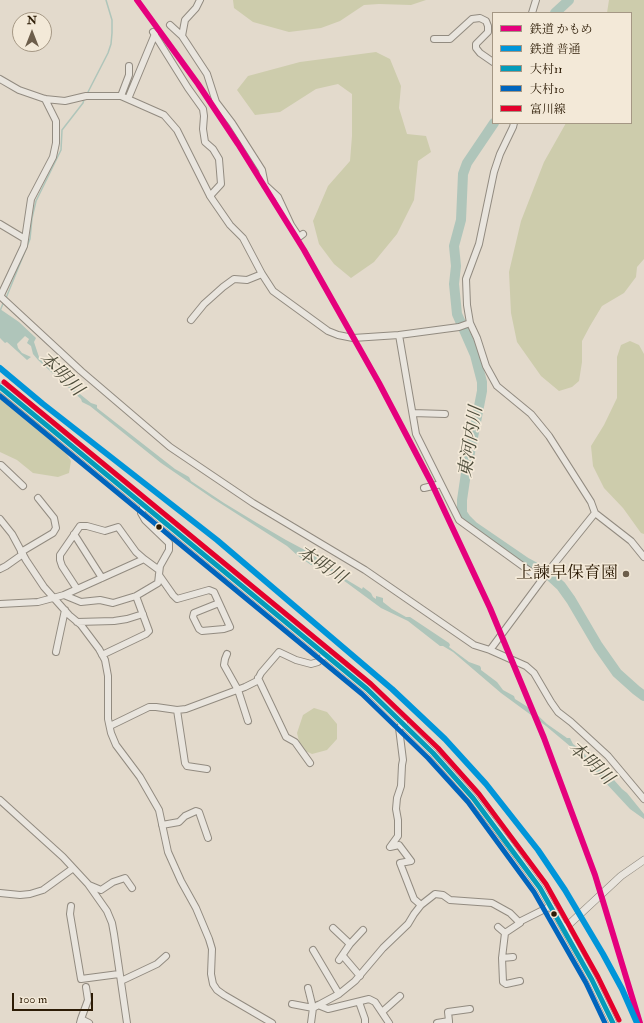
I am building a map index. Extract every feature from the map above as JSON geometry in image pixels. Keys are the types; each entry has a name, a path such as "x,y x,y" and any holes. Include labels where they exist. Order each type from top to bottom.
{"street":[{"path":"182,36 185,20 196,8 200,0"},
{"path":"532,12 536,0"},
{"path":"434,39 450,39 472,19 480,18 486,21 488,32 476,44 476,48 492,61"},
{"path":"170,25 182,36 207,74 216,102 262,170 265,185 278,197 291,225 299,237 303,234"},
{"path":"128,99 154,33 188,88 203,109 203,129 205,142 213,148 219,159 221,184 210,196"},
{"path":"121,96 129,75 129,66"},
{"path":"0,79 19,90 45,99 64,101 84,97 121,96 164,115 177,130 185,144 210,196 230,225 243,238 262,274 273,290 328,331 353,338 459,327 469,324"},
{"path":"45,99 56,121 56,143 53,157 32,198 24,246 1,297 81,371 170,447 253,503 365,570 474,645 490,650 526,666 534,673 558,712 608,756 644,799"},
{"path":"514,124 500,154 494,172 479,244 466,279 469,324 477,338 486,366 497,386 531,414 549,436 590,502 595,513 631,541 644,557"},
{"path":"0,224 25,239"},
{"path":"191,320 204,304 234,279 247,280 262,274"},
{"path":"399,334 416,434 458,520 544,578"},
{"path":"0,387 326,654 404,723 433,753 473,798 525,867 551,906 564,929 592,980 613,1023"},
{"path":"413,413 445,414"},
{"path":"0,466 1,464 23,486"},
{"path":"424,488 441,484"},
{"path":"0,569 53,533 56,528 54,518 38,498"},
{"path":"64,595 81,602 100,600 113,603 136,596 158,583 160,566 169,550 169,543 145,520 141,513 144,506"},
{"path":"490,650 550,569 595,513"},
{"path":"0,519 12,534 22,553 44,587 78,622 93,640 102,655 108,676 108,719 116,745 140,777 159,810 168,852 180,881 196,908 209,939 212,949 211,974 213,984 217,990 224,995 272,1023"},
{"path":"77,589 62,566 60,555 80,526 87,526 105,531 118,527 136,552 159,573 177,599 209,590 214,592 219,602 230,627 202,631 199,629 193,617 194,613 219,602"},
{"path":"74,534 102,578"},
{"path":"0,604 38,602 54,599 144,559"},
{"path":"102,655 146,634 149,631 136,596"},
{"path":"56,652 65,610"},
{"path":"78,622 114,621 143,614"},
{"path":"110,726 149,707 156,706 177,710 186,709 238,690 257,681 261,673 279,652 296,660 311,664 318,662 326,654"},
{"path":"227,654 224,665 238,690 248,721"},
{"path":"258,678 286,737 295,742 310,763"},
{"path":"177,710 185,763 187,766 207,769"},
{"path":"404,723 399,728 403,760 401,786 397,798 396,809 398,836 390,847 399,844 411,861 400,863 414,899 421,905"},
{"path":"0,800 79,873 107,911 112,923 127,1023"},
{"path":"162,825 179,822 185,816 196,811 199,812 208,838"},
{"path":"564,929 621,876 641,861"},
{"path":"0,894 20,895 43,890 72,868"},
{"path":"89,885 101,890 113,882 125,878 132,888"},
{"path":"315,1006 339,994 350,986 383,948 408,924 421,905 435,894 443,895 450,900 492,903 497,909 510,913 520,923"},
{"path":"479,905 492,903"},
{"path":"71,906 70,914 81,978 119,974"},
{"path":"520,982 506,984 502,982 502,958 505,933 521,921 551,906"},
{"path":"498,927 505,933"},
{"path":"333,928 350,944"},
{"path":"360,976 341,958 350,944 363,930"},
{"path":"313,950 339,994"},
{"path":"121,981 157,964 166,956"},
{"path":"502,958 513,957"},
{"path":"86,987 88,1000 80,1021 90,1023"},
{"path":"308,988 315,1006 311,1023"},
{"path":"382,1012 400,996"},
{"path":"292,1004 315,1006 328,1010 369,999 375,1002 389,1023"},
{"path":"359,1002 365,1023"},
{"path":"438,1023 449,1022 448,1012 470,1009"}],"green space":[{"path":"233,0 426,0 411,5 364,5 340,21 321,28 289,32 253,22 234,8"},
{"path":"609,0 644,0 644,259 637,267 636,277 624,293 602,306 582,341 582,362 579,381 572,387 559,391 541,376 517,342 511,313 509,272 521,221 544,162 565,124 632,124 632,12 607,12"},
{"path":"376,52 390,59 401,86 399,108 407,134 426,136 431,152 418,161 414,200 397,234 374,262 351,278 334,264 319,244 313,221 328,186 350,161 352,136 352,94 338,84 316,89 280,112 255,115 237,90 248,76 300,62"},
{"path":"630,341 639,345 644,354 644,534 641,533 623,508 604,488 593,466 591,446 604,425 617,398 617,357 621,345"},
{"path":"0,390 53,432 71,461 69,473 58,477 33,473 17,460 0,452"},
{"path":"314,708 327,712 337,724 337,739 327,750 312,754 301,749 297,733 303,715"}],"water":[{"name":"本明川","path":"0,309 19,322 36,338 34,342 39,357 55,371 55,373 91,403 97,405 97,408 175,469 189,477 191,481 257,523 316,556 318,559 331,564 329,566 342,577 362,589 363,587 376,599 376,596 383,598 383,602 392,609 406,617 410,617 449,643 449,647 469,662 480,666 481,670 497,682 503,690 514,696 515,699 531,709 547,724 567,738 570,738 573,744 582,751 590,761 595,763 611,780 614,780 627,793 644,814 644,819 630,809 577,752 546,726 501,693 453,652 443,646 440,646 408,621 381,608 324,566 311,565 287,546 161,463 90,406 82,402 81,399 38,360 33,354 31,346 27,343 29,339 25,336 17,344 22,353 31,357 27,360 7,342 5,343 0,338"}],"waterway":[{"path":"87,94 111,44 112,20 106,0"},
{"name":"東河内川","path":"556,12 569,0"},
{"path":"6,298 30,239 32,218 36,201 61,150 62,130 83,103 84,99"},
{"name":"東河内川","path":"493,124 467,163 463,174 461,220 454,246 456,266 454,284 457,314 475,355 482,382 482,391 466,473 462,500 462,513 473,526 527,563 549,575 561,586 598,646 617,673 644,696"},
{"path":"0,311 4,301"}],"rail line":[{"name":"かもめ","path":"137,0 198,84 238,144 304,250 379,383 431,482 490,608 544,738 595,875 640,1023"},
{"name":"普通","path":"0,368 43,404 217,540 392,689 445,739 486,784 538,850 565,890 603,954 622,989 637,1023"}],"transit line":[{"name":"富川線","path":"4,382 371,684 438,748 479,794 546,884 598,977 619,1020"},
{"name":"大村11","path":"0,387 367,689 433,753 473,798 540,888 592,980 613,1023"},
{"name":"大村10","path":"0,396 362,694 428,758 468,802 534,892 586,983 605,1023"}],"place":[{"name":"上諫早保育園","path":"626,574"}]}
